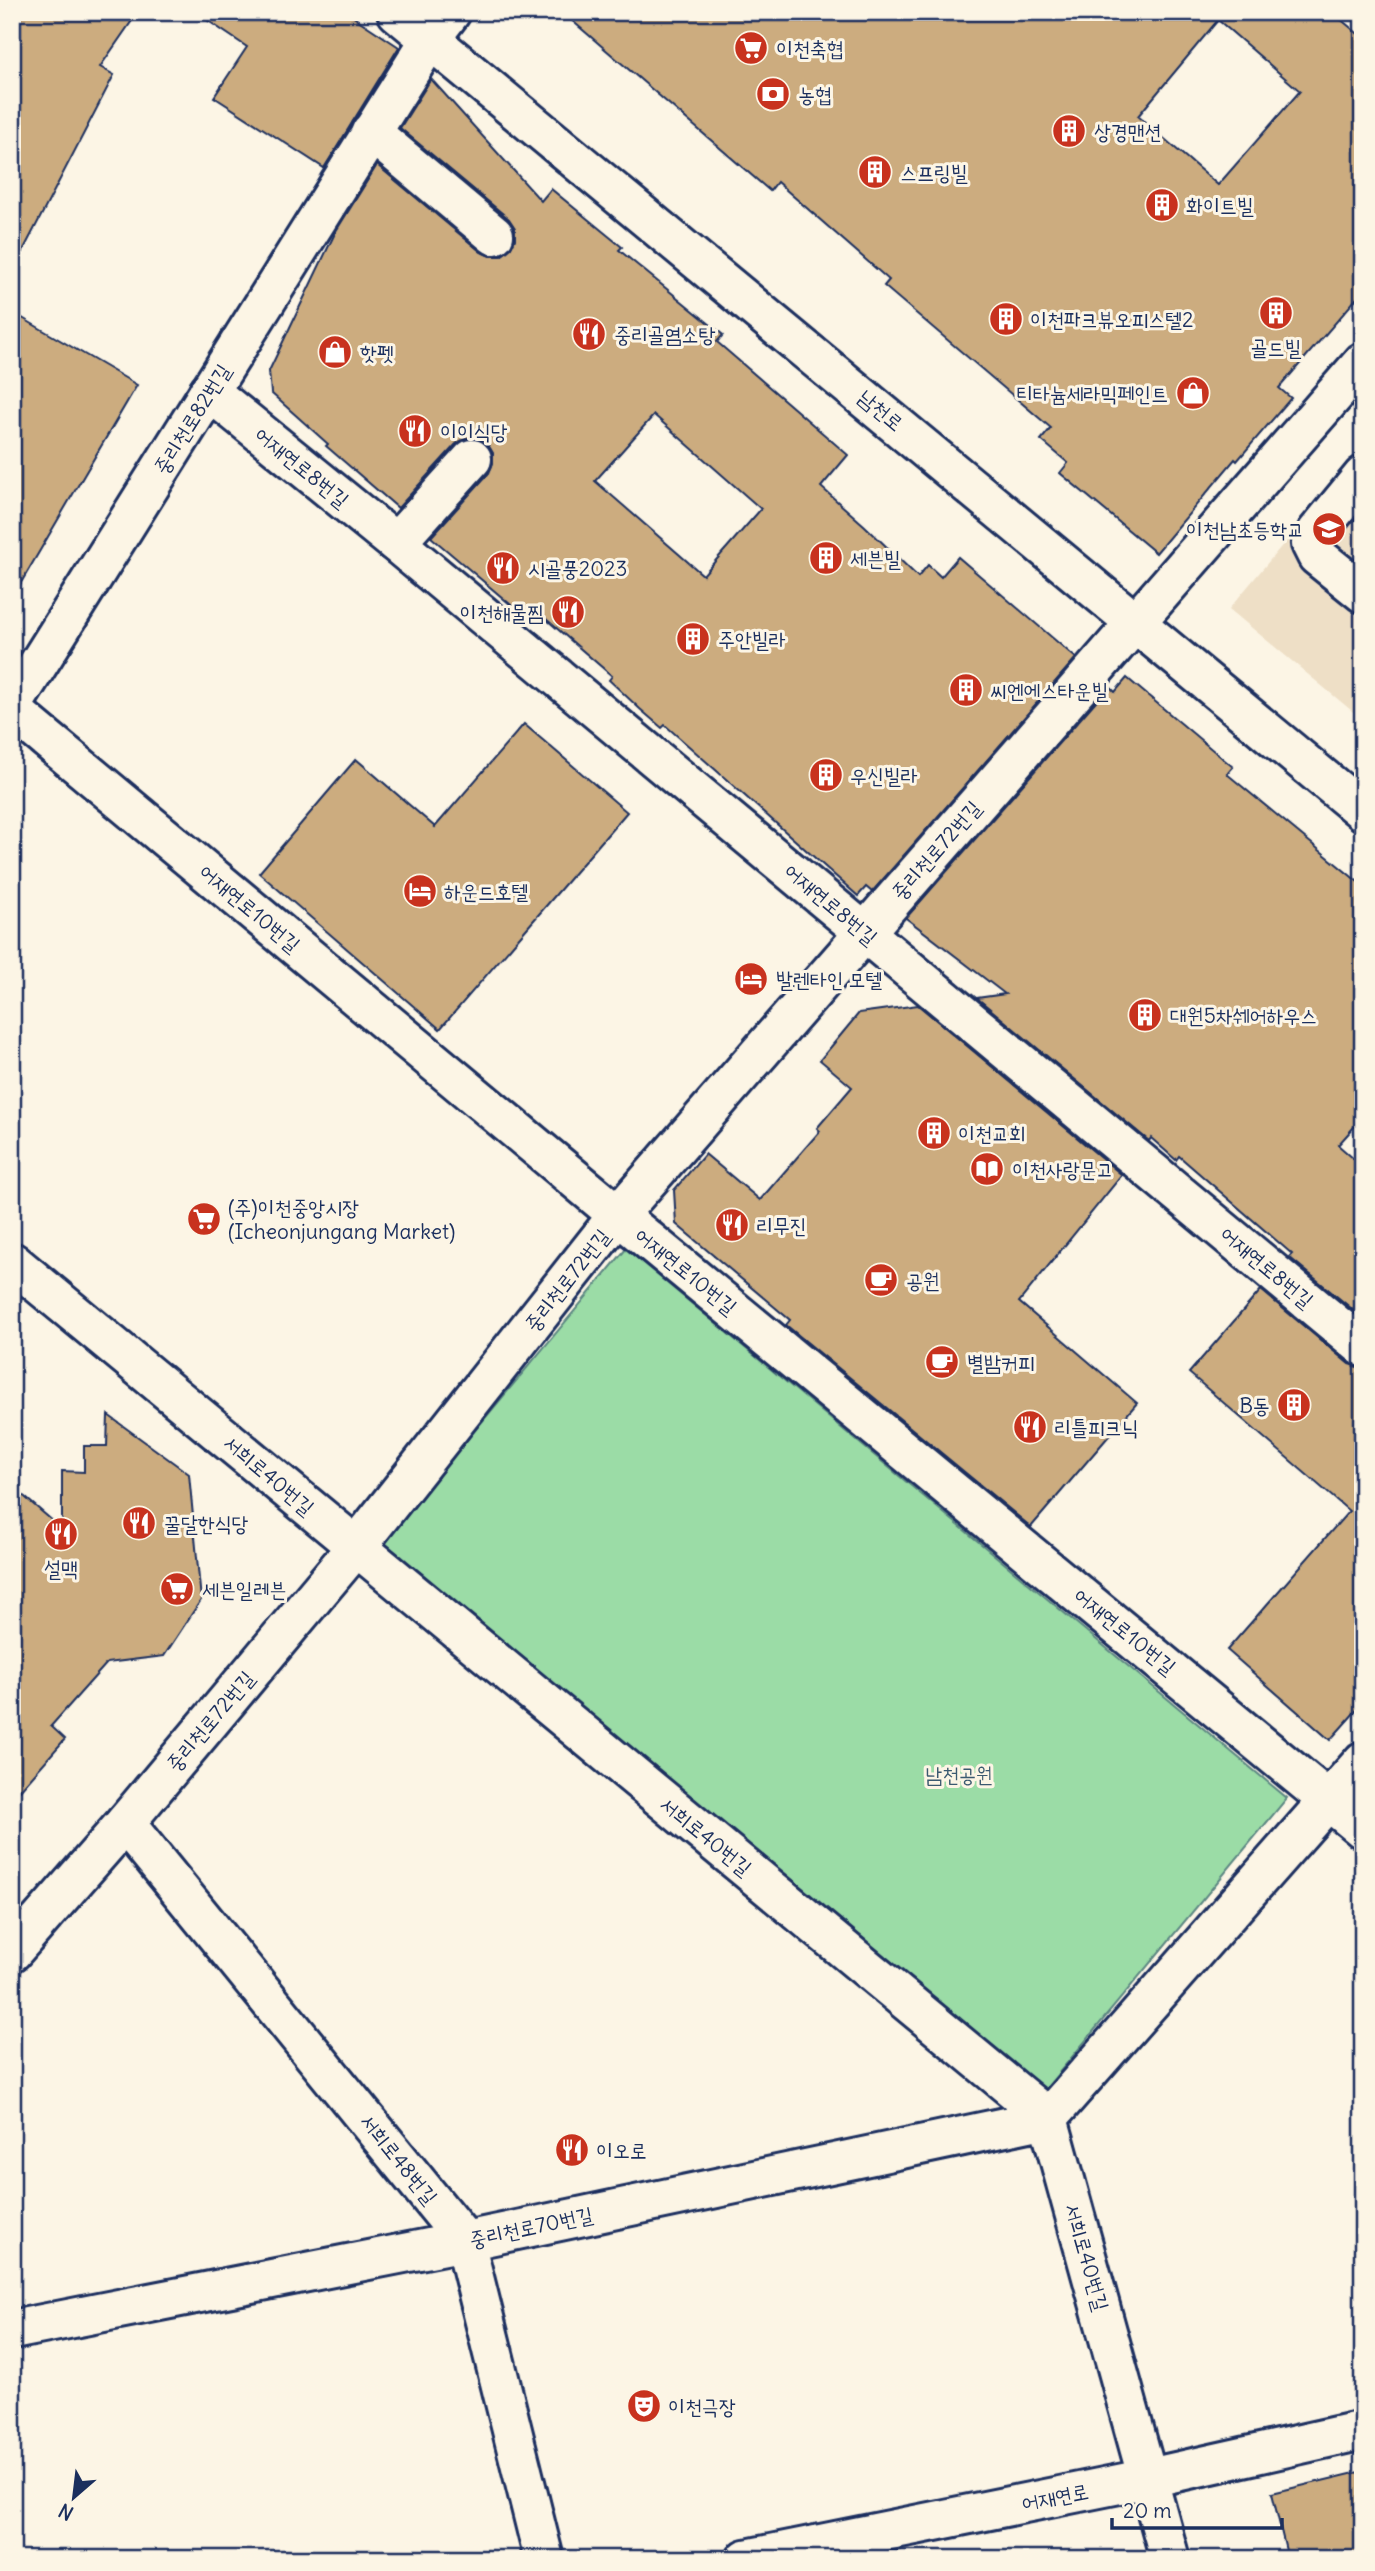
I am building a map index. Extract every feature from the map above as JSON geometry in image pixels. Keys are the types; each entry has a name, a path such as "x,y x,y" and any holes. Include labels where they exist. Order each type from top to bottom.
{"street":[{"name":"남천로","path":"397,12 441,25 1135,621 1363,811"},
{"name":"중리천로82번길","path":"12,708 371,132 441,25"},
{"path":"371,132 494,235"},
{"name":"중리천로72번길","path":"12,1952 125,1823 355,1547 618,1215 1363,362"},
{"name":"어재연로8번길","path":"209,391 396,543 1363,1347"},
{"path":"396,543 472,459"},
{"path":"1363,476 1317,532 1311,544 1317,556 1363,593"},
{"name":"어재연로10번길","path":"12,708 618,1215 1329,1798 1363,1829"},
{"name":"서희로40번길","path":"12,1262 1048,2118 1170,2559"},
{"path":"1048,2118 1363,1760"},
{"name":"서희로48번길","path":"125,1823 465,2241 544,2559"},
{"name":"중리천로70번길","path":"12,2330 465,2241 1048,2118"},
{"name":"어재연로","path":"746,2559 1149,2478 1363,2430"}],"shaded area":[{"name":"이천남초등학교","path":"1363,449 1363,720 1229,609"}],"green space":[{"name":"남천공원","path":"626,1249 1287,1798 1043,2092 382,1542"}],"building":[{"path":"12,12 138,12 100,67 114,75 12,272"},
{"path":"195,12 346,12 399,47 324,168 214,97 247,47"},
{"path":"562,12 1332,12 1363,38 1363,291 1279,388 1291,398 1237,461 1235,459 1156,553 1060,473 1068,463 1041,440 1051,428 884,286 889,280 777,182 770,191","holes":["1218,20 1300,91 1218,185 1138,116"]},
{"path":"431,79 541,201 551,189 622,247 619,250 723,335 717,342 848,455 821,487 918,577 928,565 941,577 958,557 1076,658 872,892 866,887 858,896 665,725 662,728 640,709 609,680 612,676 532,607 524,616 431,537 489,473 493,453 486,442 466,438 456,444 398,508 326,446 328,444 271,393 269,371 336,231 377,165 481,252 490,256 501,256 511,248 515,239 515,228 509,219 400,128","holes":["654,415 761,509 703,575 595,481"]},
{"path":"12,312 137,385 12,598"},
{"path":"1127,678 1233,767 1227,774 1363,886 1363,1117 1338,1145 1363,1167 1363,1318 1289,1257 1292,1254 1179,1156 1176,1160 1151,1138 1149,1141 977,998 1005,994 906,918 1109,686 1115,692"},
{"name":"하운드호텔","path":"524,724 627,812 440,1029 259,873 356,759 435,827"},
{"path":"918,1005 1122,1175 1019,1302 1137,1403 1031,1527 786,1325 790,1320 676,1224 674,1190 705,1154 760,1200 820,1131 817,1128 852,1087 820,1060 859,1013"},
{"path":"1261,1290 1349,1364 1363,1368 1363,1703 1330,1740 1227,1650 1349,1511 1189,1373"},
{"path":"108,1415 189,1474 201,1600 164,1656 107,1663 51,1726 65,1739 12,1799 12,1486 62,1529 62,1471 84,1472 84,1446 107,1446"},
{"path":"1363,2471 1363,2559 1288,2559 1272,2493"}],"place":[{"name":"이천축협","path":"751,48"},
{"name":"농협","path":"773,94"},
{"name":"상경맨션","path":"1069,131"},
{"name":"스프링빌","path":"875,172"},
{"name":"화이트빌","path":"1162,205"},
{"name":"골드빌","path":"1276,313"},
{"name":"이천파크뷰오피스텔2","path":"1006,319"},
{"name":"중리골염소탕","path":"589,334"},
{"name":"핫펫","path":"335,352"},
{"name":"티타늄세라믹페인트","path":"1193,393"},
{"name":"이이식당","path":"415,431"},
{"name":"이천남초등학교","path":"1329,529"},
{"name":"세븐빌","path":"826,558"},
{"name":"시골풍2023","path":"503,568"},
{"name":"이천해물찜","path":"568,612"},
{"name":"주안빌라","path":"693,639"},
{"name":"씨엔에스타운빌","path":"966,690"},
{"name":"우신빌라","path":"826,775"},
{"name":"하운드호텔","path":"420,891"},
{"name":"발렌타인 모텔","path":"751,979"},
{"name":"대원5차쉐어하우스","path":"1145,1015"},
{"name":"이천교회","path":"934,1133"},
{"name":"이천사랑문고","path":"987,1169"},
{"name":"(주)이천중앙시장 (Icheonjungang Market)","path":"204,1219"},
{"name":"리무진","path":"732,1225"},
{"name":"공원","path":"881,1280"},
{"name":"별밤커피","path":"942,1362"},
{"name":"B동","path":"1294,1405"},
{"name":"리틀피크닉","path":"1030,1427"},
{"name":"꿀달한식당","path":"139,1523"},
{"name":"설맥","path":"61,1534"},
{"name":"세븐일레븐","path":"177,1589"},
{"name":"이오로","path":"572,2150"},
{"name":"이천극장","path":"644,2406"}]}
